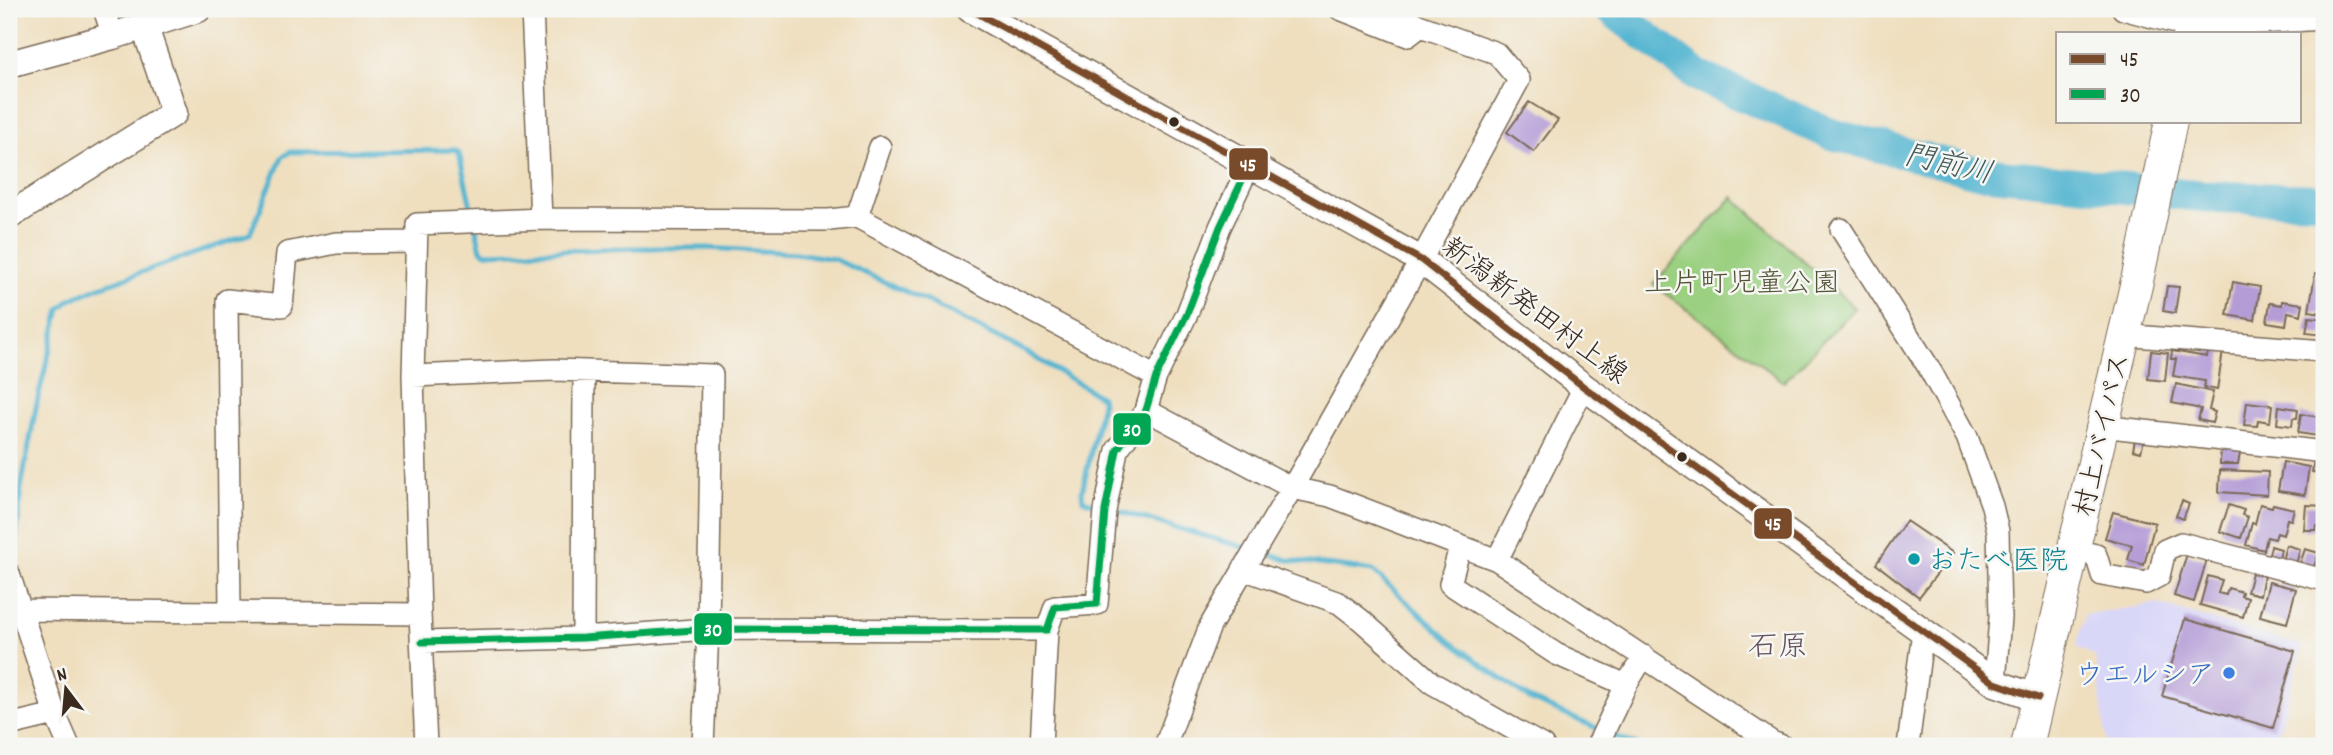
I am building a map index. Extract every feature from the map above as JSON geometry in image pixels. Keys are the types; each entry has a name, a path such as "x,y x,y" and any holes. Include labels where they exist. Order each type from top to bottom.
{"highway":[{"name":"村上バイパス","path":"2027,746 2122,335 2137,281 2171,122"}],"main road":[{"path":"9,64 113,36 198,9"},
{"name":"新潟新発田村上線","path":"970,9 1421,260 1584,387 1995,684 2038,698"},
{"path":"9,216 174,113 144,25"}],"street":[{"path":"104,9 113,36"},
{"path":"532,9 541,219"},
{"path":"1340,9 1408,36 1421,26"},
{"path":"1165,746 1210,626 1292,488 1519,80 1496,53 1421,26 1385,9"},
{"path":"2123,9 2191,23 2324,19"},
{"path":"857,217 880,147"},
{"path":"1041,746 1047,630 1055,607 1097,604 1105,511 1117,450 1146,410 1156,377 1187,314 1220,227 1250,164"},
{"path":"426,746 419,614 413,376 417,224 541,219 829,220 857,217 1156,377"},
{"path":"1841,229 1929,368 1961,425 1992,506 1998,531 2000,617 1995,684"},
{"path":"230,612 227,300 282,306 287,253 336,243 416,242"},
{"path":"2122,335 2324,351"},
{"path":"413,376 554,370 712,376 708,629 703,746"},
{"path":"583,638 584,371"},
{"path":"1497,560 1584,387"},
{"path":"1146,410 1292,488 1330,496 1497,560 1772,742 1782,746"},
{"path":"2102,425 2324,452"},
{"path":"2074,550 2096,555 2102,575 2146,583 2159,576 2165,550 2182,543 2320,579 2324,573"},
{"path":"1460,548 1450,583 1556,654 1626,685"},
{"path":"1243,569 1339,603 1432,683 1543,746"},
{"path":"9,574 55,715 69,746"},
{"path":"21,610 419,614"},
{"path":"422,642 583,638 708,629 1047,630"},
{"path":"1908,746 1923,631"},
{"path":"1597,746 1626,685 1644,656"},
{"path":"9,725 55,715"}],"shaded area":[{"path":"2158,604 2303,646 2275,746 2107,746 2095,656 2076,647 2085,614"}],"green space":[{"name":"上片町児童公園","path":"1733,197 1855,308 1784,382 1653,284"}],"building":[{"path":"1529,102 1558,120 1534,152 1507,132"},
{"path":"2315,274 2324,275 2322,313 2309,311"},
{"path":"2233,282 2260,287 2255,320 2227,315"},
{"path":"2167,286 2179,287 2175,313 2163,311"},
{"path":"2282,301 2303,304 2301,315 2288,312 2286,325 2267,322 2270,303 2282,305"},
{"path":"2309,317 2324,319 2324,335 2306,333"},
{"path":"2209,349 2223,351 2217,390 2204,387 2205,381 2173,376 2176,359 2171,359 2172,351 2207,357"},
{"path":"2151,351 2168,353 2165,381 2148,379"},
{"path":"2176,384 2213,392 2209,410 2215,412 2212,423 2198,420 2201,409 2172,403"},
{"path":"2247,402 2272,405 2270,422 2258,420 2257,426 2244,425"},
{"path":"2279,406 2298,409 2292,426 2277,424"},
{"path":"2301,414 2324,418 2324,437 2298,433"},
{"path":"2136,434 2145,436 2141,452 2133,450"},
{"path":"2221,445 2241,447 2238,464 2220,464"},
{"path":"2315,454 2324,455 2324,474 2312,472"},
{"path":"2283,462 2309,467 2305,495 2278,491"},
{"path":"2220,470 2268,472 2267,495 2219,492"},
{"path":"2182,501 2189,504 2183,519 2176,516"},
{"path":"2260,504 2294,509 2291,520 2287,519 2283,535 2277,533 2275,539 2267,537 2264,550 2246,545"},
{"path":"2229,505 2244,510 2242,515 2248,517 2241,538 2220,531"},
{"path":"2306,505 2324,506 2324,527 2304,530"},
{"path":"2113,512 2155,523 2144,565 2128,560 2132,545 2105,538"},
{"name":"おたべ医院","path":"1906,521 1953,553 1919,597 1876,564"},
{"path":"2286,545 2300,549 2296,565 2282,561"},
{"path":"2271,546 2281,549 2279,559 2268,557"},
{"path":"2305,549 2319,553 2312,571 2299,567"},
{"path":"2187,554 2207,560 2194,602 2174,596"},
{"path":"2252,573 2264,576 2260,595 2247,592"},
{"path":"2208,576 2222,580 2218,593 2226,595 2228,588 2242,592 2241,596 2248,598 2243,617 2200,605"},
{"path":"2269,582 2296,589 2287,623 2260,616"},
{"name":"ウエルシア","path":"2185,619 2295,651 2273,728 2162,696"}],"waterway":[{"name":"門前川","path":"1610,9 1698,76 1831,134 1981,173 2212,197 2324,200"},
{"path":"14,565 21,488 37,402 60,309 70,300 250,234 282,157 290,152 455,150 459,153 473,216"},
{"path":"475,225 481,250 486,253 706,248 796,253 834,259 931,303 1026,352 1101,397 1102,403 1082,492 1083,500 1102,506"},
{"path":"1111,509 1250,549"},
{"path":"1259,551 1288,560 1373,571 1451,642 1529,699 1601,730"},
{"path":"1610,734 1639,746"}],"transit line":[{"name":"45","path":"970,9 1421,260 1584,387 1995,683 2038,698"},
{"name":"30","path":"422,642 583,638 708,629 1047,630 1055,607 1097,604 1105,511 1117,450 1146,410 1156,377 1187,314 1220,227 1250,164"}],"place":[{"name":"おたべ医院","path":"1914,559"},
{"name":"ウエルシア","path":"2229,673"}],"district":[{"name":"石原","path":"1778,645"}]}
